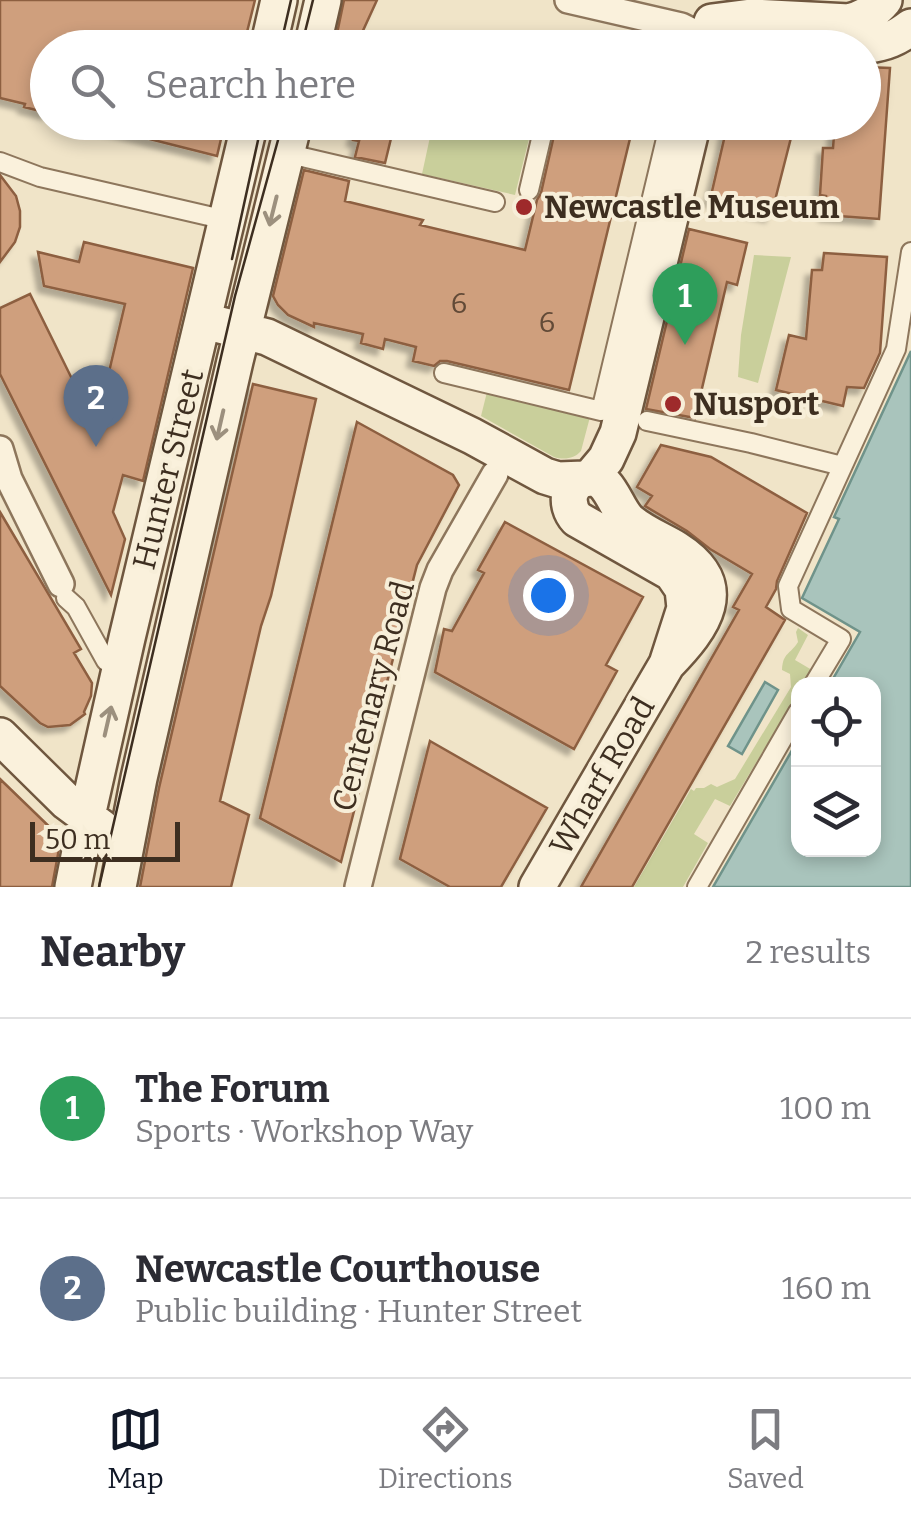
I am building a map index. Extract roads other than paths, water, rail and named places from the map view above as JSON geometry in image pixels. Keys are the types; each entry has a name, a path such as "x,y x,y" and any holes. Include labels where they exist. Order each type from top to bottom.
{"main road":[{"path":"272,30 280,0"},
{"path":"316,30 323,0"},
{"path":"732,30 752,18 849,22 876,10 884,0"},
{"path":"881,43 911,27"},
{"name":"Hunter Street","path":"74,887 127,638 246,140"},
{"name":"Hunter Street","path":"120,875 243,330 296,140"},
{"path":"600,488 635,419 689,140"},
{"path":"204,321 266,336 405,402 579,520 664,568 680,582 685,595 684,615 667,664"},
{"path":"500,465 600,488 634,525 674,548 702,574 708,602 701,624 667,664"},
{"path":"579,520 595,524 612,510 600,488"},
{"name":"Wharf Road","path":"537,887 667,664"},
{"path":"0,736 107,834 120,875"},
{"path":"87,816 124,799 139,778"}],"street":[{"path":"568,0 691,30"},
{"path":"296,140 359,171 495,202"},
{"path":"529,190 541,140"},
{"path":"444,373 601,410 666,140"},
{"path":"0,162 46,178 213,217"},
{"path":"818,677 841,639 791,609 788,586 896,349 911,252"},
{"path":"635,419 842,466"},
{"path":"0,449 9,479 63,591 106,661"},
{"name":"Centenary Road","path":"358,887 433,588 500,465"},
{"path":"697,887 791,724"}],"water":[{"path":"911,351 911,887 713,887 791,752 791,857 881,857 881,677 834,677 860,632 802,598 839,519 834,517"},
{"path":"765,682 778,690 742,754 728,746"}],"tram line":[{"path":"284,30 291,0"},
{"path":"306,30 313,0"},
{"path":"232,259 258,140"},
{"path":"99,887 235,296 278,140"}],"place":[{"name":"Newcastle Museum","path":"524,207"},
{"name":"The Forum","path":"685,345"},
{"name":"Nusport","path":"673,404"},
{"name":"Newcastle Courthouse","path":"96,447"}]}
